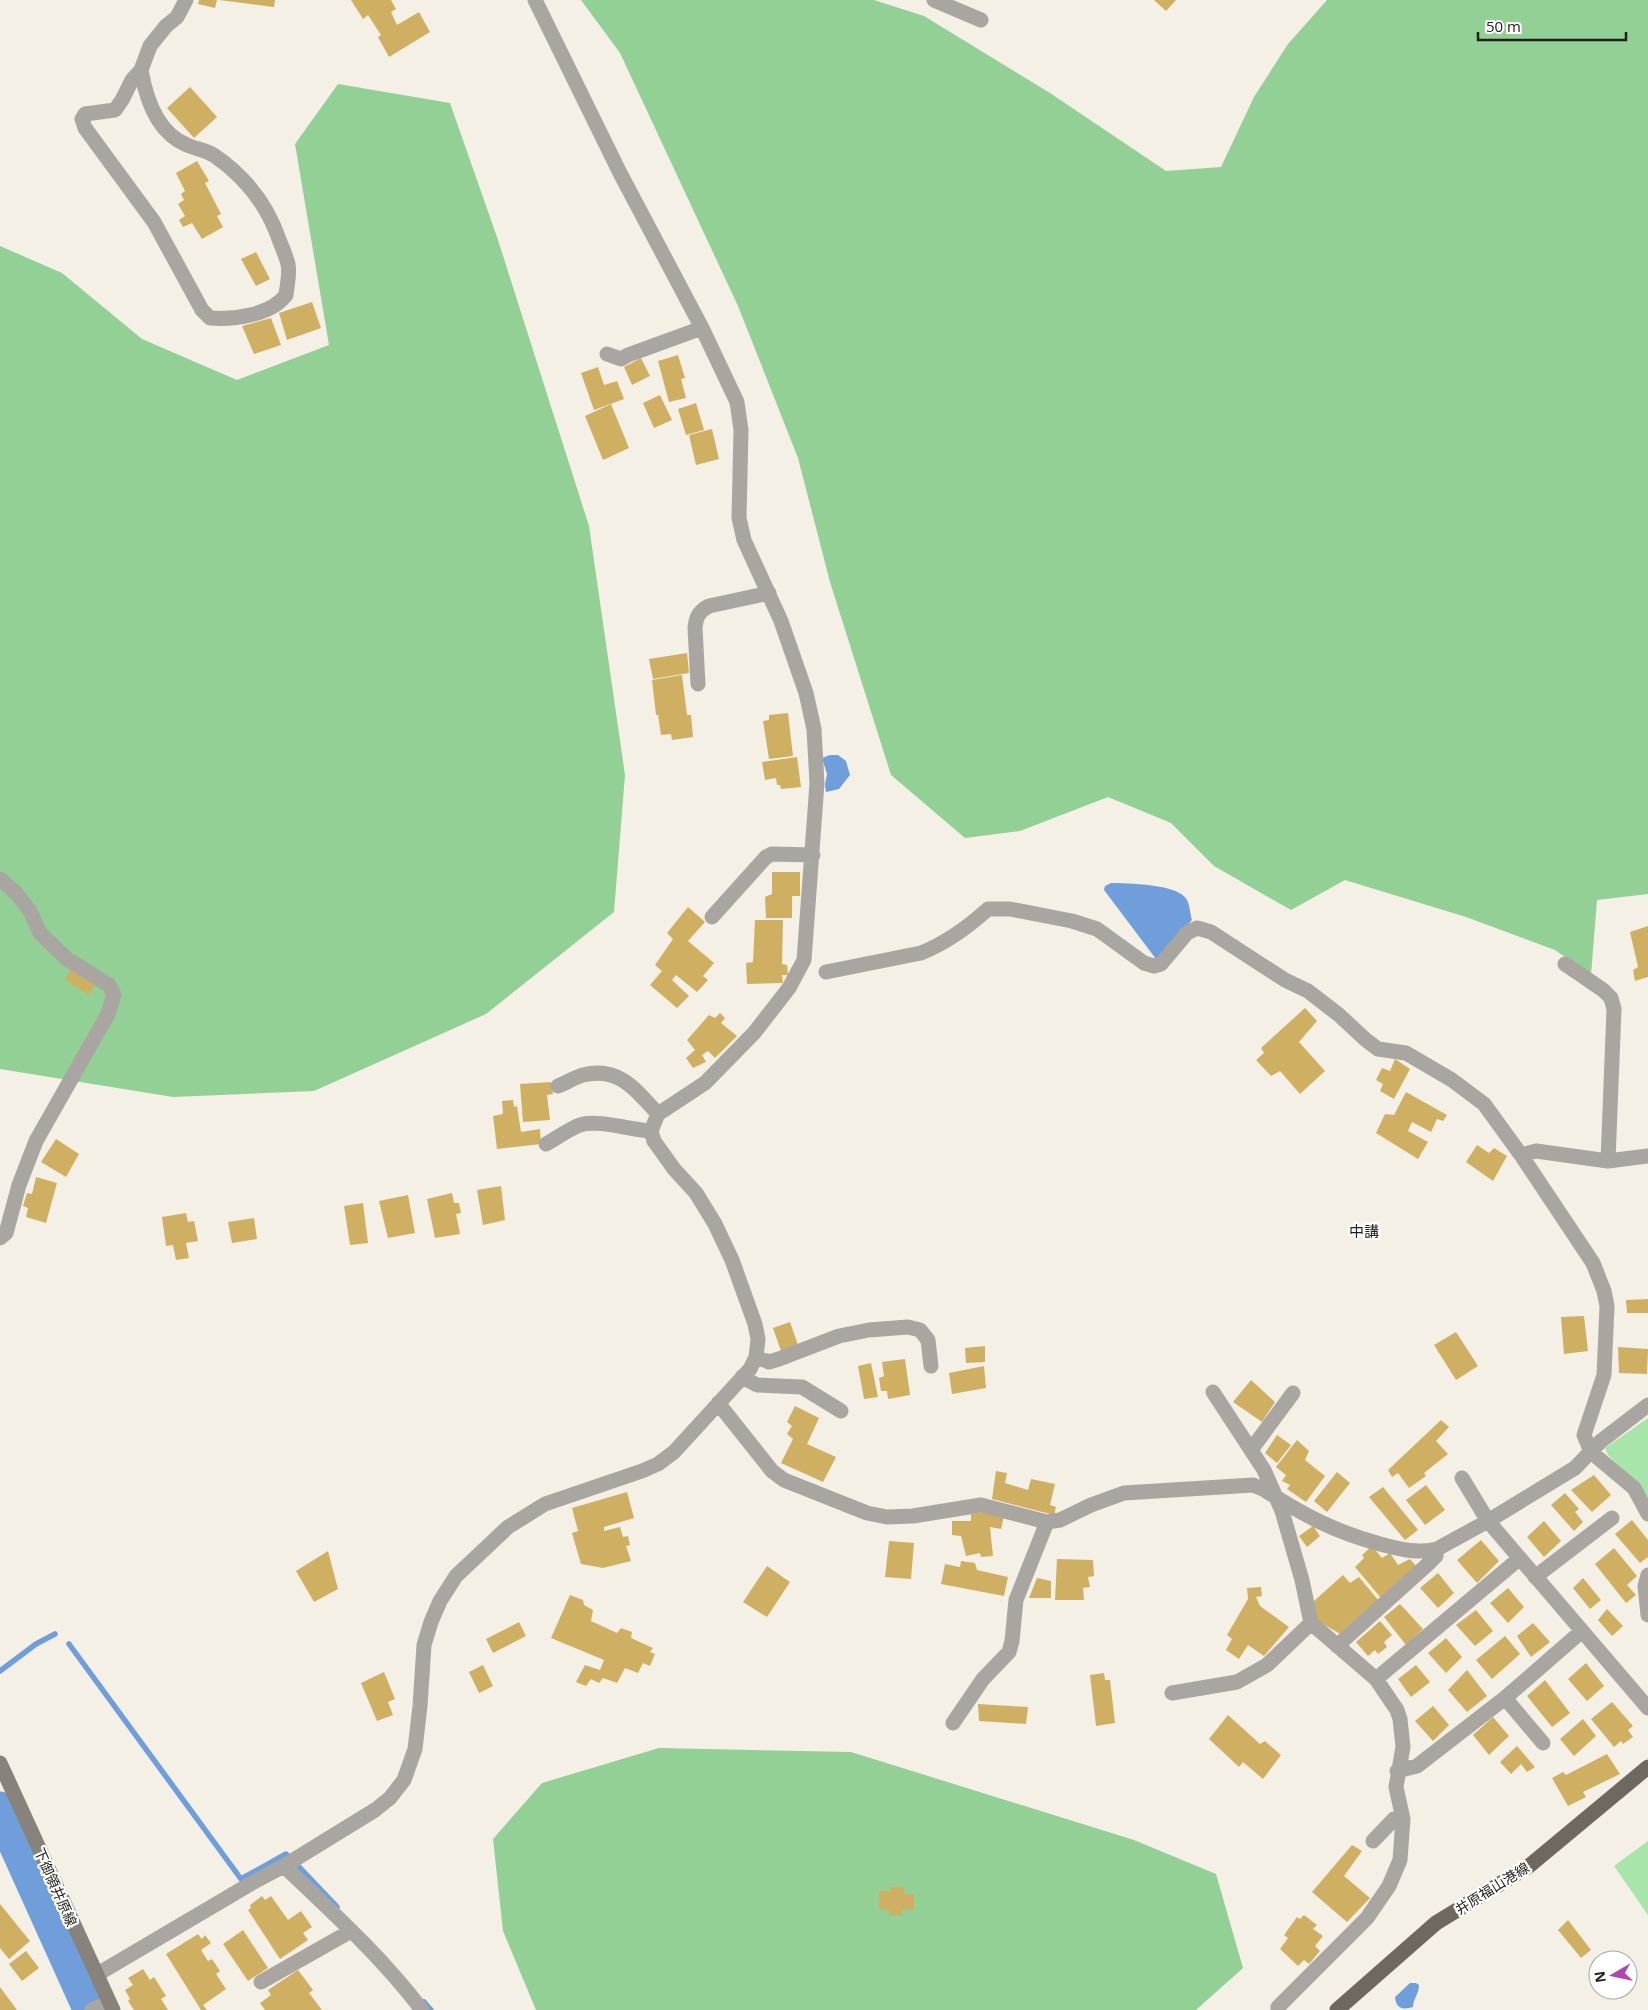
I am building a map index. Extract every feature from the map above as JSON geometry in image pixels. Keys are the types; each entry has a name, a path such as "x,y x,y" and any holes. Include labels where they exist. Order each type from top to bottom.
{"main road":[{"name":"下御領井原線","path":"0,1764 111,2006"},
{"name":"井原福山港線","path":"1337,2010 1436,1923 1529,1866 1648,1767"}],"street":[{"path":"141,70 144,89 151,109 164,129 185,144 213,154 240,175 261,200 273,221 288,265 286,295 276,305 243,316 210,318 202,310 154,222 85,128 82,119 85,114 115,110 132,80 141,70 150,46 166,26 177,17 186,0"},
{"path":"96,1975 284,1866 375,1810 390,1798 404,1780 415,1749 424,1645 440,1601 456,1576 508,1527 545,1504 658,1464 674,1452 750,1368 756,1357 758,1339 755,1324 732,1260 715,1224 696,1193 674,1169 654,1141 651,1131 658,1114 705,1083 754,1032 789,988 804,960 817,783 814,729 806,693 769,593 744,540 738,518 741,430 737,402 702,328 620,173 535,0"},
{"path":"934,0 981,20"},
{"path":"607,354 621,359 702,328"},
{"path":"698,684 695,628 696,620 701,610 709,606 769,593"},
{"path":"712,917 766,857 772,854 813,855"},
{"path":"0,879 16,893 30,911 40,933 67,959 109,985 114,995 108,1014 36,1141 19,1185 6,1233 0,1238"},
{"path":"826,972 921,953 934,948 970,926 988,909 1010,909 1072,921 1097,929 1144,963 1154,966 1161,964 1187,933 1197,928 1211,932 1285,980 1308,991 1378,1048 1406,1053 1452,1080 1484,1104 1521,1155 1593,1263 1604,1291 1607,1306 1604,1374 1584,1435 1592,1452 1634,1488 1648,1514"},
{"path":"1565,964 1603,990 1611,998 1614,1009 1608,1160"},
{"path":"558,1086 583,1075 607,1072 631,1085 658,1114"},
{"path":"546,1144 581,1124 602,1123 633,1130 651,1131"},
{"path":"1521,1155 1536,1151 1608,1160 1648,1156"},
{"path":"756,1357 769,1362 779,1360 839,1336 869,1330 908,1327 920,1330 928,1340 931,1366"},
{"path":"742,1377 757,1385 802,1387 840,1411"},
{"path":"1213,1392 1264,1470 1282,1511 1291,1537 1311,1624 1376,1679 1398,1710 1403,1747 1397,1771 1396,1787 1403,1819 1400,1860 1389,1886 1367,1918 1278,2010"},
{"path":"1252,1450 1293,1393"},
{"path":"718,1402 772,1471 784,1480 867,1513 887,1517 913,1516 981,1505 1047,1522 1060,1520 1091,1505 1124,1493 1253,1485 1317,1522 1356,1537 1409,1551 1423,1552 1437,1549 1488,1521 1575,1468 1601,1441 1648,1405"},
{"path":"1462,1478 1488,1521 1648,1708"},
{"path":"1535,1577 1612,1518"},
{"path":"954,1723 983,1679 1009,1652 1012,1641 1016,1600 1047,1522"},
{"path":"1337,1646 1436,1556 1437,1549"},
{"path":"1376,1679 1520,1558"},
{"path":"1648,1575 1646,1586 1648,1615"},
{"path":"1172,1692 1237,1682 1267,1665 1311,1624"},
{"path":"1397,1771 1417,1766 1505,1698 1582,1631"},
{"path":"1505,1698 1543,1743"},
{"path":"1373,1841 1394,1819 1403,1819"},
{"path":"284,1866 352,1931 402,1984 422,2010"},
{"path":"261,1982 352,1931"},
{"path":"92,2010 111,2006"}],"green space":[{"path":"581,0 874,0 924,16 1050,93 1166,171 1221,167 1254,97 1288,44 1327,0 1648,0 1648,894 1597,900 1591,975 1555,950 1466,917 1345,880 1291,910 1214,866 1171,823 1108,797 1020,831 965,838 891,775 830,582 798,458 738,306 620,53"},
{"path":"338,84 450,103 498,240 589,526 625,775 614,912 486,1014 314,1091 173,1097 0,1069 0,246 62,273 142,339 237,380 329,345 295,144"},
{"path":"1648,1418 1648,1498 1608,1455 1605,1448"},
{"path":"659,1748 851,1752 1134,1840 1216,1874 1243,1968 1196,2010 536,2010 503,1931 493,1839 542,1783"},
{"path":"1648,1841 1648,1915 1614,1866"}],"water":[{"path":"838,755 846,761 850,775 839,789 826,792 827,774 822,758"},
{"path":"1111,883 1152,886 1174,891 1187,900 1192,920 1156,959 1104,890 1105,886"},
{"path":"1410,1983 1419,1985 1413,2007 1401,2008 1398,2006 1395,1997"}],"building":[{"path":"199,0 217,0 215,8 198,4"},
{"path":"219,0 275,0 274,7"},
{"path":"351,0 391,0 396,9 391,12 397,25 419,12 430,32 389,57 378,37 381,35 368,15 363,19"},
{"path":"1154,0 1176,0 1166,11"},
{"path":"190,87 217,117 194,138 167,108"},
{"path":"197,161 209,181 205,183 221,214 217,216 223,227 202,239 192,223 183,227 179,220 185,216 178,204 184,200 181,194 185,191 176,173"},
{"path":"256,252 270,279 256,286 241,259"},
{"path":"312,302 321,328 287,340 279,313"},
{"path":"271,318 281,345 254,354 242,326"},
{"path":"678,355 685,378 681,379 686,398 669,402 658,361"},
{"path":"641,358 650,376 632,385 624,367"},
{"path":"598,367 604,385 617,381 624,399 594,410 581,373"},
{"path":"660,395 672,420 654,428 643,403"},
{"path":"696,403 704,430 686,435 678,409"},
{"path":"611,404 629,448 603,460 585,416"},
{"path":"712,429 719,459 696,465 689,435"},
{"path":"687,653 689,673 653,679 649,659"},
{"path":"682,675 687,715 691,715 693,737 672,740 671,734 661,735 658,715 656,715 652,680"},
{"path":"788,713 793,756 769,759 763,721 769,720 769,715"},
{"path":"797,757 801,787 781,789 780,785 777,785 776,778 765,780 762,762"},
{"path":"772,872 800,872 800,896 792,896 792,918 766,918 765,897 772,894"},
{"path":"688,907 705,922 688,941 714,963 703,976 708,980 697,992 676,975 672,980 689,996 677,1008 650,985 662,971 655,965 673,939 667,933"},
{"path":"755,920 783,920 782,964 787,965 788,975 782,975 783,983 747,984 746,963 753,962"},
{"path":"1648,926 1648,977 1635,981 1633,970 1638,967 1630,932"},
{"path":"73,967 96,984 88,995 65,979"},
{"path":"1305,1008 1317,1021 1299,1042 1325,1071 1300,1094 1280,1071 1271,1076 1256,1060 1264,1053 1261,1048"},
{"path":"720,1013 725,1018 721,1023 737,1036 715,1058 708,1051 702,1055 706,1062 693,1068 686,1058 695,1050 687,1040 709,1015 715,1018"},
{"path":"1395,1059 1410,1069 1394,1099 1380,1091 1383,1084 1376,1080 1382,1068 1390,1071"},
{"path":"551,1082 553,1094 547,1095 550,1120 523,1122 520,1084"},
{"path":"1406,1092 1447,1115 1443,1121 1437,1119 1431,1132 1412,1122 1408,1131 1428,1142 1418,1159 1376,1133 1385,1114 1394,1115"},
{"path":"513,1100 514,1107 517,1106 521,1132 540,1129 541,1144 497,1149 493,1116 503,1114 502,1101"},
{"path":"56,1139 79,1154 66,1177 41,1162"},
{"path":"1477,1145 1489,1153 1494,1148 1507,1156 1493,1181 1466,1162"},
{"path":"36,1177 57,1183 46,1223 26,1217 28,1208 23,1206 27,1193 32,1194"},
{"path":"501,1186 505,1220 483,1225 477,1190"},
{"path":"452,1193 454,1203 459,1203 461,1213 456,1214 460,1234 435,1238 427,1199"},
{"path":"408,1195 415,1233 388,1238 379,1201"},
{"path":"363,1203 368,1243 350,1245 344,1206"},
{"path":"186,1213 188,1222 194,1221 198,1241 186,1243 189,1258 176,1260 173,1245 166,1246 162,1217"},
{"path":"254,1218 257,1239 232,1243 228,1222"},
{"path":"1648,1299 1648,1313 1627,1313 1626,1300"},
{"path":"1584,1316 1588,1351 1564,1354 1561,1317"},
{"path":"790,1322 798,1345 781,1351 773,1328"},
{"path":"1456,1332 1478,1366 1456,1380 1434,1345"},
{"path":"985,1346 985,1362 966,1363 965,1348"},
{"path":"1618,1347 1648,1349 1647,1374 1619,1373"},
{"path":"905,1359 910,1395 888,1399 887,1391 881,1391 879,1378 884,1376 882,1362"},
{"path":"871,1363 878,1397 864,1399 858,1366"},
{"path":"984,1366 986,1388 952,1394 949,1373"},
{"path":"1251,1380 1275,1402 1262,1422 1233,1402"},
{"path":"795,1406 819,1418 807,1444 836,1457 823,1482 781,1463 793,1439 787,1434 792,1426 787,1422"},
{"path":"1441,1420 1449,1427 1436,1441 1448,1454 1424,1473 1426,1476 1409,1488 1398,1473 1392,1477 1388,1470"},
{"path":"1277,1435 1291,1445 1277,1463 1265,1453"},
{"path":"1297,1440 1309,1451 1305,1460 1325,1476 1306,1502 1287,1489 1290,1485 1282,1481 1286,1475 1276,1467"},
{"path":"996,1471 1007,1473 1005,1483 1028,1490 1031,1479 1055,1484 1050,1505 1056,1507 1054,1515 992,1499"},
{"path":"1337,1472 1350,1483 1327,1512 1314,1501"},
{"path":"1594,1475 1611,1495 1592,1512 1571,1490"},
{"path":"1426,1485 1445,1510 1425,1525 1406,1500"},
{"path":"1383,1487 1418,1530 1405,1540 1369,1497"},
{"path":"627,1492 634,1518 604,1527 604,1531 620,1527 623,1537 628,1536 630,1545 626,1546 631,1561 603,1568 581,1564 572,1533 578,1531 572,1508"},
{"path":"1565,1493 1579,1509 1575,1512 1583,1522 1574,1531 1551,1505"},
{"path":"987,1512 1004,1516 1001,1529 990,1527 993,1556 981,1557 980,1553 966,1556 961,1536 952,1535 952,1521 971,1521 971,1514"},
{"path":"1632,1520 1648,1540 1648,1557 1640,1563 1615,1534"},
{"path":"1544,1521 1561,1541 1544,1557 1527,1537"},
{"path":"1313,1526 1320,1536 1307,1547 1299,1536"},
{"path":"1481,1540 1499,1561 1477,1583 1457,1560"},
{"path":"889,1541 914,1543 911,1579 885,1577"},
{"path":"1372,1546 1382,1558 1390,1553 1398,1565 1410,1559 1417,1567 1381,1598 1355,1567 1364,1558 1362,1555"},
{"path":"1614,1548 1637,1576 1627,1585 1636,1595 1626,1603 1595,1564"},
{"path":"328,1551 338,1589 314,1602 296,1571"},
{"path":"1057,1559 1093,1560 1094,1576 1088,1577 1090,1587 1083,1588 1084,1600 1055,1600"},
{"path":"961,1561 975,1563 977,1570 1008,1577 1004,1596 941,1584 945,1564 960,1567"},
{"path":"767,1566 790,1582 767,1617 743,1602"},
{"path":"1438,1573 1454,1593 1438,1608 1420,1588"},
{"path":"1343,1575 1350,1583 1359,1577 1379,1601 1340,1634 1315,1619 1314,1601"},
{"path":"1037,1578 1051,1581 1051,1598 1029,1598"},
{"path":"1583,1578 1601,1600 1590,1609 1573,1588"},
{"path":"1261,1587 1262,1596 1256,1597 1260,1606 1289,1627 1264,1656 1248,1645 1239,1659 1226,1650 1232,1639 1227,1635 1248,1599 1247,1588"},
{"path":"1508,1588 1524,1607 1508,1623 1490,1603"},
{"path":"570,1595 583,1600 584,1605 593,1610 591,1621 617,1633 621,1628 632,1632 631,1638 653,1648 650,1652 655,1654 650,1666 643,1663 638,1673 625,1668 617,1683 603,1678 599,1683 591,1679 586,1686 576,1682 585,1665 600,1670 604,1660 551,1638"},
{"path":"1400,1604 1423,1629 1406,1645 1384,1617"},
{"path":"1607,1609 1623,1626 1612,1636 1598,1620"},
{"path":"1476,1610 1493,1631 1475,1646 1456,1625"},
{"path":"1380,1621 1392,1635 1384,1642 1387,1647 1378,1654 1375,1650 1368,1656 1356,1642"},
{"path":"519,1622 526,1636 493,1653 486,1639"},
{"path":"1533,1623 1550,1642 1531,1657 1517,1636"},
{"path":"1505,1636 1520,1654 1492,1679 1476,1660"},
{"path":"1446,1638 1462,1657 1446,1673 1428,1653"},
{"path":"1586,1663 1604,1686 1587,1701 1568,1679"},
{"path":"483,1665 493,1686 479,1693 469,1672"},
{"path":"1416,1665 1430,1682 1411,1697 1398,1679"},
{"path":"1467,1670 1487,1696 1467,1712 1448,1690"},
{"path":"384,1672 395,1699 388,1702 393,1715 377,1721 361,1683"},
{"path":"1104,1673 1105,1680 1110,1680 1115,1723 1096,1726 1090,1675"},
{"path":"1545,1680 1570,1713 1552,1727 1527,1696"},
{"path":"1612,1702 1633,1726 1628,1730 1633,1737 1623,1744 1621,1741 1614,1747 1591,1719"},
{"path":"978,1704 1028,1707 1026,1724 979,1721"},
{"path":"1433,1706 1449,1725 1433,1741 1415,1721"},
{"path":"1228,1715 1260,1744 1265,1741 1281,1755 1263,1779 1243,1762 1239,1767 1209,1739"},
{"path":"1493,1717 1509,1736 1489,1755 1473,1735"},
{"path":"1583,1719 1596,1736 1574,1756 1560,1739"},
{"path":"1517,1746 1535,1767 1527,1772 1521,1764 1511,1774 1500,1762"},
{"path":"1607,1754 1620,1774 1583,1792 1586,1797 1568,1806 1552,1778 1563,1772 1566,1775"},
{"path":"1352,1845 1362,1851 1344,1876 1370,1898 1347,1922 1312,1892"},
{"path":"889,1887 904,1887 904,1894 914,1894 914,1910 902,1909 902,1915 889,1915 889,1910 879,1909 879,1891 892,1891"},
{"path":"262,1896 265,1900 271,1896 288,1920 301,1911 312,1927 303,1933 308,1940 280,1959 248,1910 251,1908 250,1905"},
{"path":"0,1904 30,1941 9,1959 0,1948"},
{"path":"1304,1915 1317,1925 1313,1929 1323,1936 1315,1946 1320,1951 1309,1964 1304,1960 1298,1966 1280,1949 1288,1938 1284,1935 1297,1917 1300,1919"},
{"path":"1568,1920 1591,1950 1588,1950 1588,1952 1581,1958 1558,1930"},
{"path":"243,1930 268,1968 248,1981 223,1944"},
{"path":"198,1934 202,1939 205,1935 211,1943 201,1950 208,1961 212,1959 220,1971 216,1974 226,1989 203,2005 207,2010 201,2010 166,1954"},
{"path":"26,1951 39,1968 22,1981 9,1964"},
{"path":"143,1969 150,1980 154,1977 166,1996 161,1999 168,2010 134,2010 128,2001 130,1999 125,1990 133,1985 128,1978"},
{"path":"298,1970 313,1990 309,1993 322,2010 265,2010 260,2003 271,1995 268,1990"},
{"path":"0,1987 17,2010 0,2010"}],"waterway":[{"path":"0,1671 36,1644 55,1634"},
{"path":"69,1644 241,1879 287,1855"},
{"path":"0,1809 88,2004"},
{"path":"299,1867 337,1907"},
{"path":"424,2002 431,2010"}],"district":[{"name":"中講","path":"1364,1231"}]}
